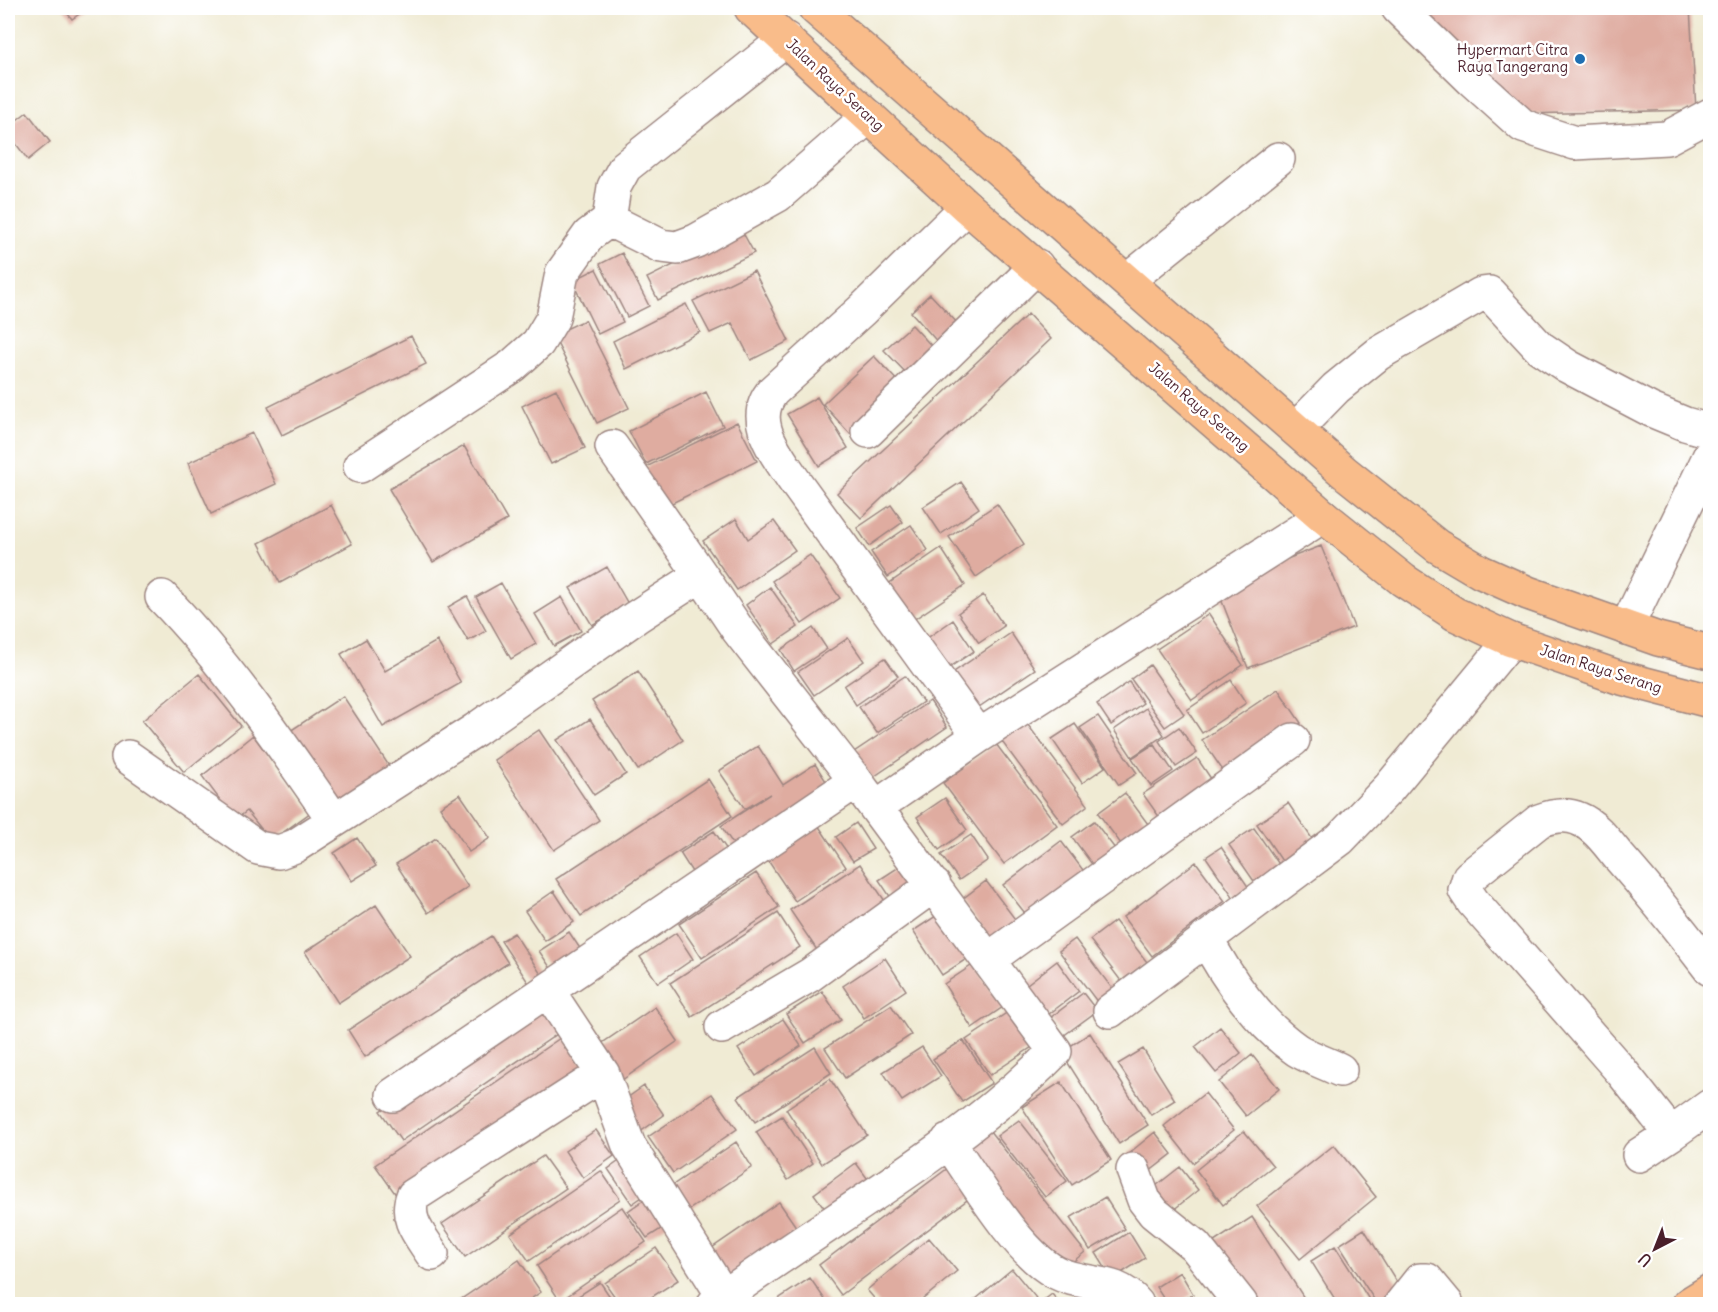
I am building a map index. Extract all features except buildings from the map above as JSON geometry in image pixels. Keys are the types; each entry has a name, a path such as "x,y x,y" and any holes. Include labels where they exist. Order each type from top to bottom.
{"main road":[{"name":"Jalan Raya Serang","path":"751,8 967,207 1323,516 1403,580 1455,614 1511,640 1618,677 1710,701"},
{"path":"815,8 1400,519 1437,546 1481,572 1528,593 1626,628 1710,652"},
{"path":"1689,1305 1710,1291"}],"street":[{"path":"1398,8 1523,126 1575,143 1667,138 1710,115"},
{"path":"360,466 512,366 538,343 553,318 562,273 589,235 609,220 614,188 625,167 786,39"},
{"path":"609,220 661,246 677,248 732,223 778,195 869,116"},
{"path":"1128,280 1278,159"},
{"path":"967,207 862,310 773,391 764,402 762,423 774,450 793,479 979,736"},
{"path":"868,431 1037,266"},
{"path":"1296,429 1336,388 1378,354 1481,294 1490,293 1539,347 1567,366 1651,410 1710,431"},
{"path":"548,991 603,1074 629,1146 719,1301 948,1142 1017,1088 1055,1050 989,958 959,924 934,885 876,807 738,630 612,447"},
{"path":"1626,628 1710,455"},
{"path":"876,807 979,736 1323,516"},
{"path":"128,757 258,848 279,852 295,846 475,730 636,617 701,575"},
{"path":"162,597 203,640 255,705 334,820"},
{"path":"1110,1011 1340,839 1389,788 1511,640"},
{"path":"989,958 1293,740"},
{"path":"393,1095 856,781"},
{"path":"1671,1134 1622,1072 1473,902 1465,890 1469,877 1539,821 1551,816 1570,816 1581,820 1594,829 1642,882 1710,969"},
{"path":"722,1027 810,975 934,885"},
{"path":"1206,938 1234,982 1264,1022 1298,1050 1340,1070"},
{"path":"432,1254 410,1217 408,1208 413,1196 603,1074"},
{"path":"1639,1155 1710,1106"},
{"path":"948,1142 1005,1222 1038,1259 1055,1272 1081,1281 1098,1282 1120,1289 1137,1305"},
{"path":"1134,1170 1144,1200 1154,1213 1194,1246 1215,1269 1241,1305"},
{"path":"1401,1305 1420,1280 1428,1280 1448,1305"}],"place":[{"name":"Hypermart Citra Raya Tangerang","path":"1580,59"}]}
